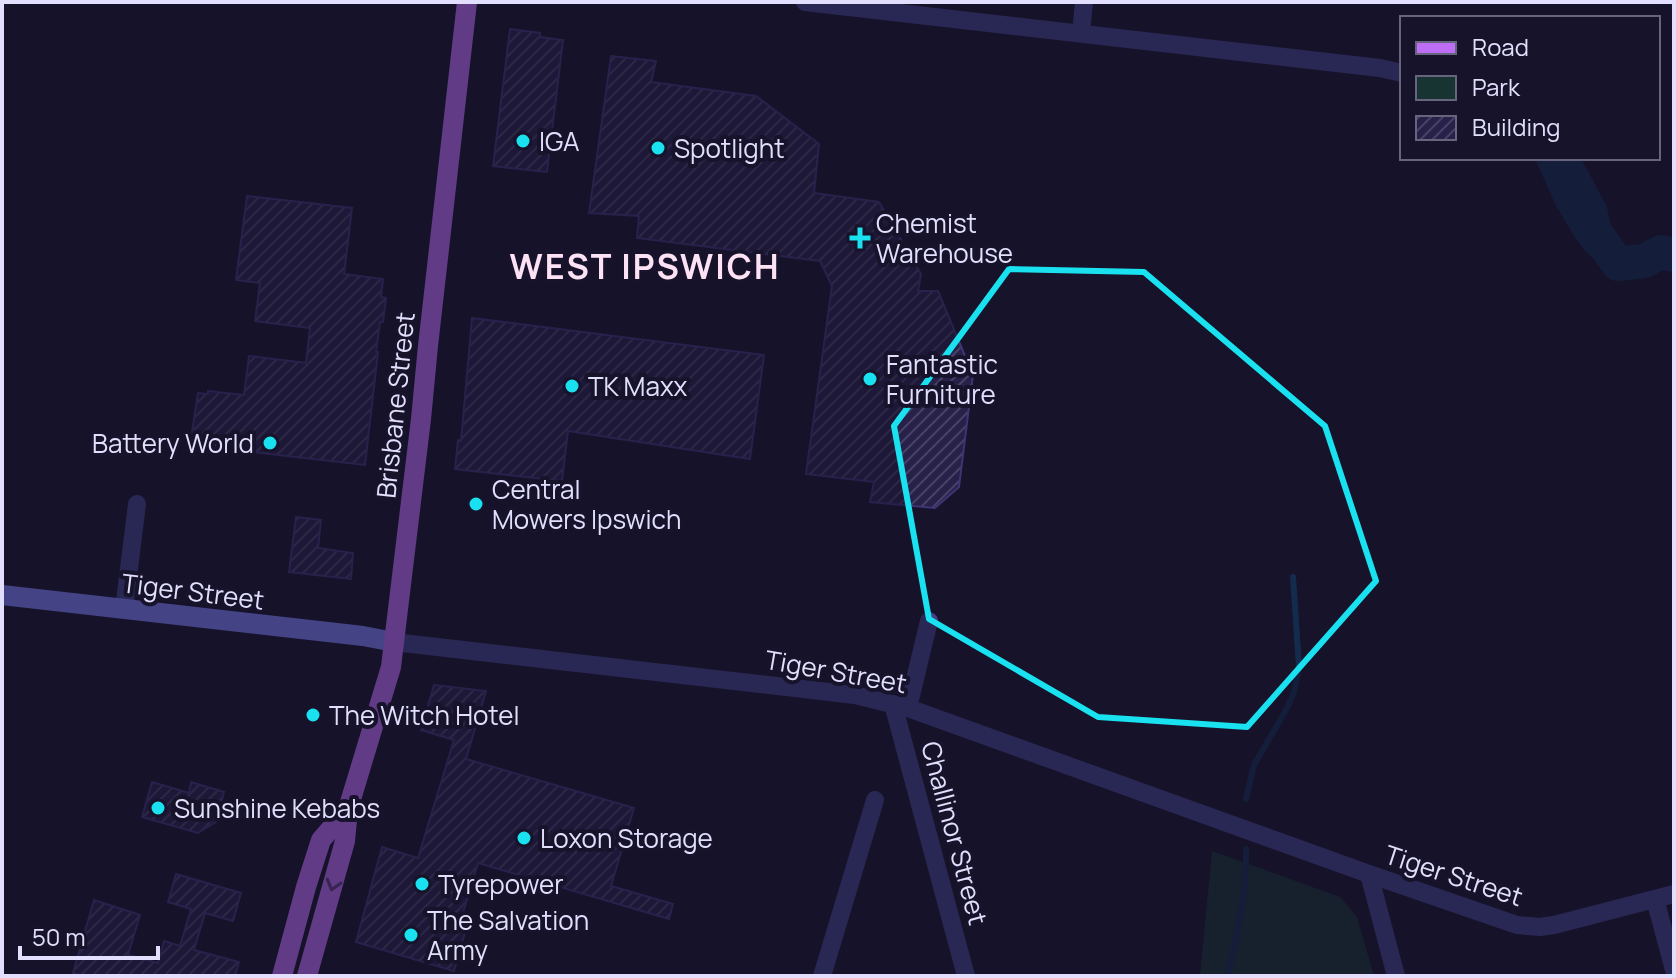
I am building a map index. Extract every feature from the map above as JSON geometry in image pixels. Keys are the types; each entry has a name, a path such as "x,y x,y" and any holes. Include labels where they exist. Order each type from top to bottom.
{"main road":[{"name":"Brisbane Street","path":"307,976 345,841 348,809 388,683 467,2"},
{"name":"Brisbane Street","path":"282,976 321,840 348,809"}],"street":[{"path":"805,2 1400,73"},
{"path":"1081,33 1084,2"},
{"path":"124,609 137,504"},
{"name":"Tiger Street","path":"2,595 855,695 901,706 1525,927 1554,925 1674,894"},
{"path":"901,706 929,621"},
{"name":"Challinor Street","path":"901,706 966,976"},
{"path":"822,976 875,800"},
{"path":"1369,874 1396,976"},
{"path":"1655,899 1674,970"}],"highlighted area":[{"path":"1009,269 1144,272 1325,426 1376,581 1247,727 1098,717 929,619 894,426"}],"green space":[{"path":"1212,851 1340,897 1357,917 1374,976 1200,976"}],"water":[{"path":"1536,160 1582,160 1607,207 1618,264 1595,259 1585,250 1545,182"}],"building":[{"path":"510,29 563,40 547,172 493,166"},
{"path":"611,56 656,61 651,82 756,96 819,144 814,193 879,202 921,274 918,291 938,291 973,375 959,487 935,508 870,502 874,482 806,474 832,286 820,261 637,238 639,216 589,213"},
{"path":"247,196 352,208 344,274 383,279 381,297 386,298 376,352 365,465 190,445 198,393 208,394 208,391 244,395 249,356 306,363 310,328 255,321 260,283 236,280"},
{"path":"472,318 764,355 750,459 568,431 562,481 455,469 458,440 461,441"},
{"path":"296,517 321,520 318,548 353,553 351,579 289,572"},
{"path":"434,685 486,691 466,759 634,808 611,886 673,904 669,919 478,863 459,926 466,929 454,971 356,942 382,847 418,858 454,740 421,730"},
{"path":"152,782 189,793 191,782 224,792 217,821 198,833 142,817"},
{"path":"176,874 241,893 233,921 205,913 194,950 239,962 235,976 83,976 73,973 94,900 140,915 128,955 158,963 164,941 180,946 191,909 168,902"}],"waterway":[{"path":"1555,160 1571,198 1618,264 1644,261 1661,252 1674,255"},
{"path":"1246,799 1254,765 1294,693 1299,667 1293,577"},
{"path":"1228,976 1243,897 1246,849"}],"place":[{"name":"IGA","path":"523,141"},
{"name":"Spotlight","path":"658,148"},
{"name":"Chemist Warehouse","path":"860,238"},
{"name":"Fantastic Furniture","path":"870,379"},
{"name":"TK Maxx","path":"572,386"},
{"name":"Battery World","path":"270,443"},
{"name":"Central Mowers Ipswich","path":"476,504"},
{"name":"The Witch Hotel","path":"313,715"},
{"name":"Sunshine Kebabs","path":"158,808"},
{"name":"Loxon Storage","path":"524,838"},
{"name":"Tyrepower","path":"422,884"},
{"name":"The Salvation Army","path":"411,935"}],"district":[{"name":"WEST IPSWICH","path":"645,266"}]}
